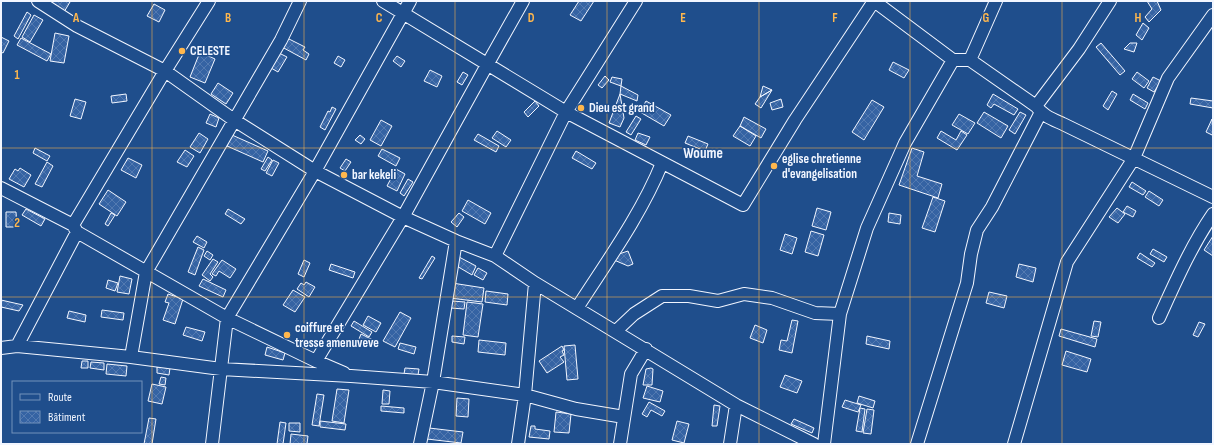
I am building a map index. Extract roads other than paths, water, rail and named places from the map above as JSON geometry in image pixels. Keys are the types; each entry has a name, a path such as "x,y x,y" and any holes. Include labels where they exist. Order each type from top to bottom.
{"street":[{"path":"38,1 77,26 165,71 234,120 315,171 403,217 456,241 495,256 535,283 736,405 814,444"},
{"path":"17,346 75,229 165,71 209,1"},
{"path":"131,357 146,272 281,40 300,1"},
{"path":"383,1 566,112 743,205 795,120 874,1 953,60 970,60 1038,109 1046,117 1213,197"},
{"path":"212,444 227,318 315,171 410,1"},
{"path":"316,361 403,217 524,1"},
{"path":"495,256 566,112 636,1"},
{"path":"970,60 996,1"},
{"path":"917,444 967,283 971,254 977,230 992,207 1038,109 1110,1"},
{"path":"1014,444 1067,262 1134,158 1168,78 1213,15"},
{"path":"824,444 840,314 867,228 905,143 953,60"},
{"path":"577,308 633,218 655,179 662,163"},
{"path":"1,188 75,229 146,272 227,318 316,361 351,376"},
{"path":"1159,318 1178,277 1213,214"},
{"path":"420,444 433,382 456,241"},
{"path":"518,444 525,395 535,283"},
{"path":"616,331 634,314 662,296 689,296 718,301 744,294 772,298 815,313 840,314"},
{"path":"1,348 17,346 131,357 221,370 351,376 433,382 525,395 576,409 624,417"},
{"path":"620,444 631,374 646,349"},
{"path":"730,444 736,405"}],"place":[{"name":"CELESTE","path":"182,51"},
{"name":"Dieu est grand","path":"581,108"},
{"name":"eglise chretienne d'evangelisation","path":"774,166"},
{"name":"bar kekeli","path":"344,175"},
{"name":"coiffure et tresse amenuveve","path":"287,335"}],"district":[{"name":"Woume","path":"703,153"}]}
